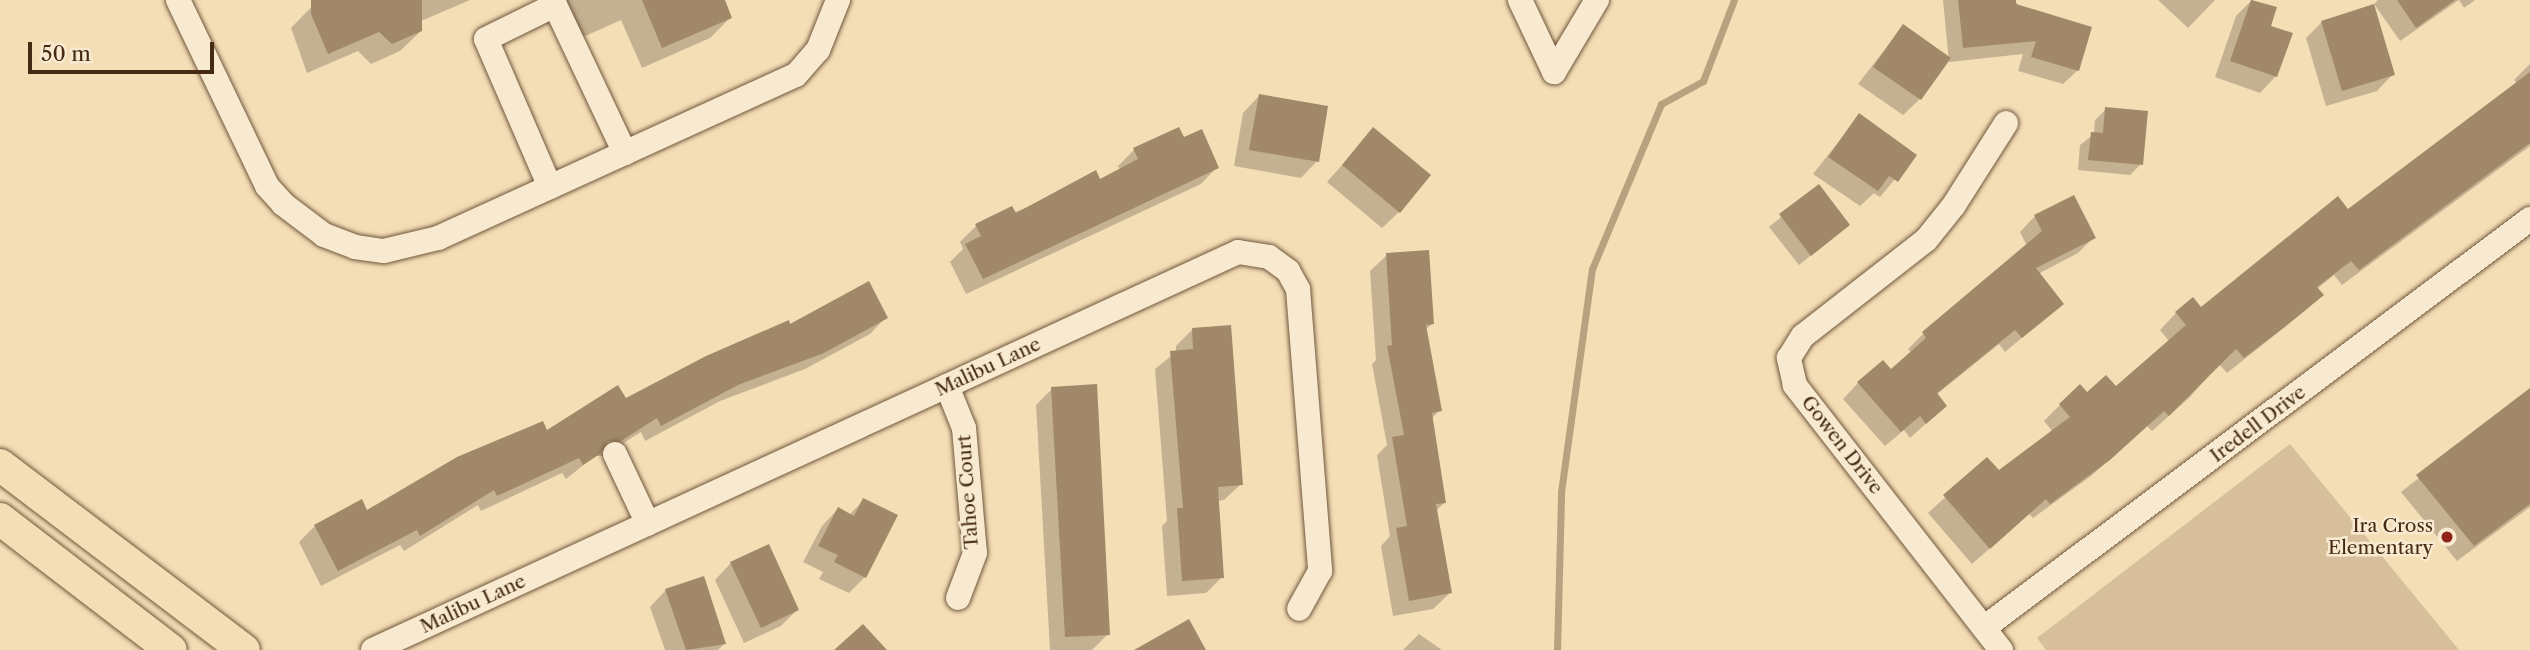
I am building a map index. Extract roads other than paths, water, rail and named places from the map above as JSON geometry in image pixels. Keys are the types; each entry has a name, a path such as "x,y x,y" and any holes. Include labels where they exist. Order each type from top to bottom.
{"main road":[{"path":"0,465 244,650"},
{"path":"0,519 171,650"}],"street":[{"path":"178,0 260,175 282,204 324,235 355,247 413,247 796,75 818,50 838,0"},
{"path":"1521,0 1553,72 1597,0"},
{"path":"550,187 486,39 555,5 625,153"},
{"name":"Gowen Drive","path":"2001,650 1795,385 1789,358 1803,336 1926,240 2006,122"},
{"name":"Iredell Drive","path":"1984,627 2530,219"},
{"name":"Malibu Lane","path":"373,650 1238,252 1269,257 1288,271 1298,289 1320,572 1299,609"},
{"name":"Tahoe Court","path":"947,386 964,428 975,553 958,598"},
{"path":"615,454 648,524"}],"waterway":[{"path":"1557,650 1561,492 1592,269 1661,104 1703,81 1734,0"}],"place":[{"name":"Ira Cross Elementary","path":"2447,537"}]}
